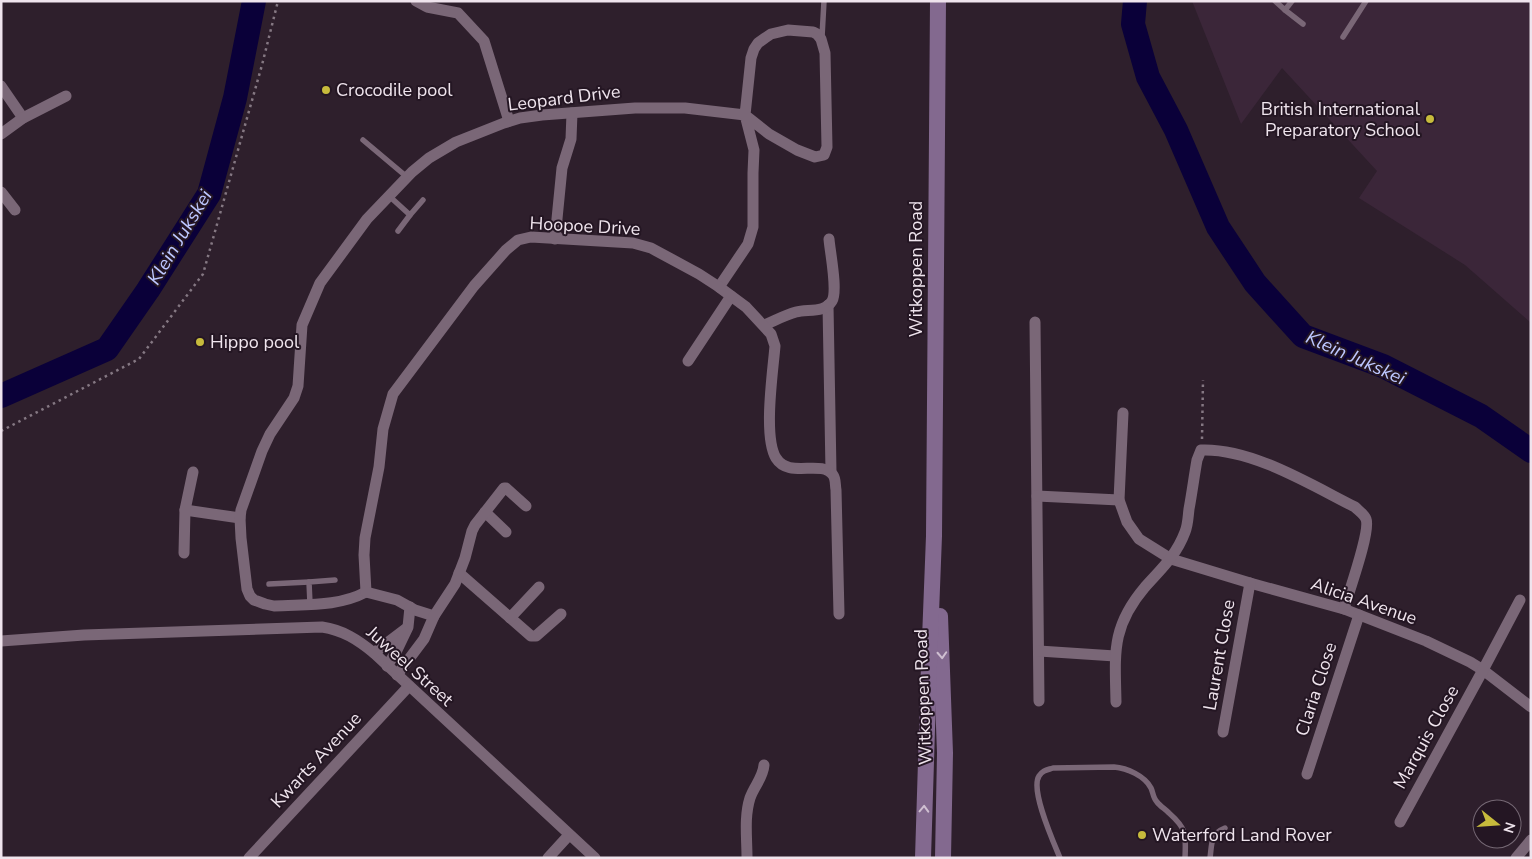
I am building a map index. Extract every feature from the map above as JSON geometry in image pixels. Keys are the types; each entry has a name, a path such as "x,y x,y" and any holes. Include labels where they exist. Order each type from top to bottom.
{"main road":[{"name":"Witkoppen Road","path":"923,858 934,536 938,1"},
{"name":"Witkoppen Road","path":"934,536 945,715 946,753 943,858"}],"street":[{"path":"416,1 427,8 462,15 484,41 509,121"},
{"path":"719,287 748,244 753,227 752,173 754,150 745,115 751,58 754,49 758,43 771,34 788,30 817,34 822,39 825,53 827,147 824,155 815,157 797,150 769,134 745,115"},
{"path":"1,86 23,118"},
{"path":"1,134 23,118 66,96"},
{"name":"Leopard Drive","path":"310,604 268,605 258,602 250,596 246,583 240,518 241,510 262,450 270,434 294,398 298,386 302,325 314,297 324,276 367,219 407,177 429,158 456,142 509,121 520,118 649,107 685,108 745,115"},
{"path":"555,239 562,168 571,139 572,113"},
{"path":"1,192 15,210"},
{"name":"Hoopoe Drive","path":"366,592 364,538 379,467 383,430 393,394 474,286 506,250 522,239 531,237 644,245 682,264 731,296 764,325 771,334 775,346 769,422 771,446 774,455 778,461 789,467 820,469 831,472"},
{"path":"764,325 797,312 821,309 828,306 832,301 834,289 829,239"},
{"path":"688,361 731,296"},
{"path":"828,306 831,472 834,477 836,490 839,614"},
{"path":"1035,322 1039,701"},
{"path":"1037,496 1119,500 1123,413"},
{"path":"1116,702 1115,656 1118,636 1126,613 1144,588 1171,559 1186,531 1197,460 1202,450 1234,452 1256,460 1283,471 1348,504 1365,516 1367,525 1364,540 1344,609"},
{"path":"184,553 185,510 193,472"},
{"path":"397,675 424,639 434,616 455,584 466,558 472,531 485,512 504,488 509,489 526,506"},
{"name":"Alicia Avenue","path":"1119,500 1127,522 1138,538 1171,559 1344,609 1426,641 1483,670 1531,707"},
{"path":"185,510 240,518"},
{"path":"485,512 506,532"},
{"path":"459,573 531,636 536,636 561,614"},
{"name":"Laurent Close","path":"1223,732 1250,583"},
{"path":"510,618 539,587"},
{"path":"310,604 338,602 352,599 366,592 397,600 421,613 434,616"},
{"name":"Marquis Close","path":"1400,822 1520,600"},
{"path":"387,666 408,627 410,608"},
{"name":"Claria Close","path":"1307,774 1359,615"},
{"name":"Juweel Street","path":"1,642 84,635 322,627 350,635 374,653 595,858"},
{"path":"374,653 408,627"},
{"path":"1039,651 1115,656"},
{"name":"Kwarts Avenue","path":"249,858 408,686"},
{"path":"747,858 748,806 762,776 764,765"},
{"path":"548,858 569,835"},
{"path":"1516,858 1531,840"}],"lane":[{"path":"822,39 824,1"},
{"path":"1275,1 1303,24"},
{"path":"1285,10 1292,1"},
{"path":"1343,37 1366,1"},
{"path":"363,140 407,177"},
{"path":"388,196 410,215"},
{"path":"398,231 424,200"},
{"path":"269,584 335,580"},
{"path":"309,582 310,604"},
{"path":"1060,858 1038,798 1036,784 1039,776 1044,770 1053,768 1114,767 1134,772 1150,786 1157,803 1180,822 1184,830 1186,843 1185,858"},
{"path":"1210,858 1213,838 1217,831 1225,828"}],"path":[{"path":"1,430 139,359 203,274 262,65 278,1"},
{"path":"1202,450 1203,380"}],"shaded area":[{"name":"British International Preparatory School","path":"1192,1 1531,1 1531,323 1465,265 1359,198 1377,171 1282,68 1241,124"}],"waterway":[{"name":"Klein Jukskei","path":"1,396 107,349 148,290 209,194 235,98 254,1"},
{"name":"Klein Jukskei","path":"1135,1 1133,24 1148,77 1176,130 1218,227 1255,283 1303,336 1383,366 1481,416 1531,451"}],"place":[{"name":"Crocodile pool","path":"326,90"},
{"name":"British International Preparatory School","path":"1430,119"},
{"name":"Hippo pool","path":"200,342"},
{"name":"Waterford Land Rover","path":"1142,835"}]}
